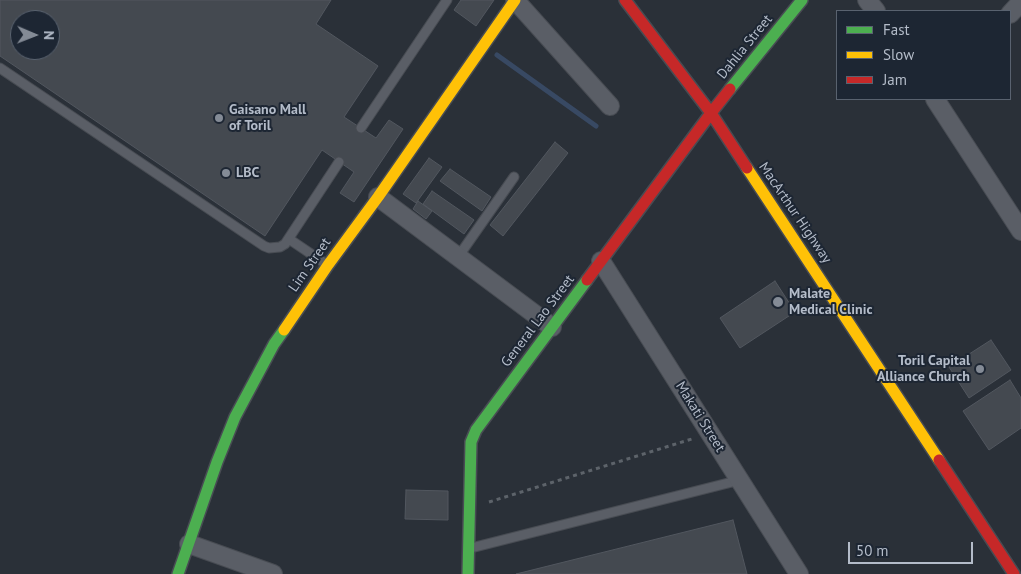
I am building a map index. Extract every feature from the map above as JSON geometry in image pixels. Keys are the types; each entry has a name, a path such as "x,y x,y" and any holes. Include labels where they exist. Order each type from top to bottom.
{"main road":[{"name":"Lim Street","path":"178,574 217,462 235,417 274,344 515,0"},
{"name":"MacArthur Highway","path":"625,0 711,113 1014,574"},
{"name":"Dahlia Street","path":"711,113 802,0"},
{"name":"General Lao Street","path":"468,574 470,450 472,436 711,113"}],"street":[{"path":"515,0 610,106"},
{"path":"867,0 875,10"},
{"path":"1011,13 1021,2"},
{"path":"936,100 1021,231"},
{"path":"378,197 552,327"},
{"name":"Makati Street","path":"601,261 799,574"},
{"path":"188,544 273,574"}],"lane":[{"path":"361,128 446,0"},
{"path":"0,68 264,246 275,249 285,244 339,162"},
{"path":"458,257 514,177"},
{"path":"289,239 328,265"},
{"path":"468,548 740,480"}],"path":[{"path":"469,508 711,434"}],"building":[{"name":"Gaisano Mall of Toril","path":"0,0 331,0 316,24 378,66 344,117 376,138 389,120 403,129 354,202 340,193 354,172 322,150 265,236 0,56"},
{"path":"461,0 494,0 476,26 454,10"},
{"path":"555,142 568,153 503,236 490,225"},
{"path":"429,158 442,167 416,203 403,194"},
{"path":"450,169 491,197 482,211 440,181"},
{"path":"432,191 474,220 464,234 423,204"},
{"path":"418,201 432,211 426,219 413,209"},
{"path":"775,281 795,312 740,348 720,318"},
{"name":"Toril Capital Alliance Church","path":"991,340 1011,370 969,398 949,367"},
{"path":"1010,380 1021,398 1021,428 989,450 963,411"},
{"path":"406,490 448,491 448,520 405,519"},
{"path":"733,520 747,574 516,574"}],"waterway":[{"path":"497,55 596,126"}],"traffic: fast":[{"path":"730,89 802,0"},
{"path":"468,574 471,442 476,430 587,280"},
{"path":"178,574 217,462 235,417 274,344 284,330"}],"traffic: slow":[{"path":"284,330 515,0"},
{"path":"747,168 939,460"}],"traffic: jam":[{"path":"625,0 711,113 747,168"},
{"path":"587,280 730,89"},
{"path":"939,460 1014,574"}],"place":[{"name":"Gaisano Mall of Toril","path":"219,118"},
{"name":"LBC","path":"226,173"},
{"name":"Malate Medical Clinic","path":"778,302"},
{"name":"Toril Capital Alliance Church","path":"980,369"}]}
